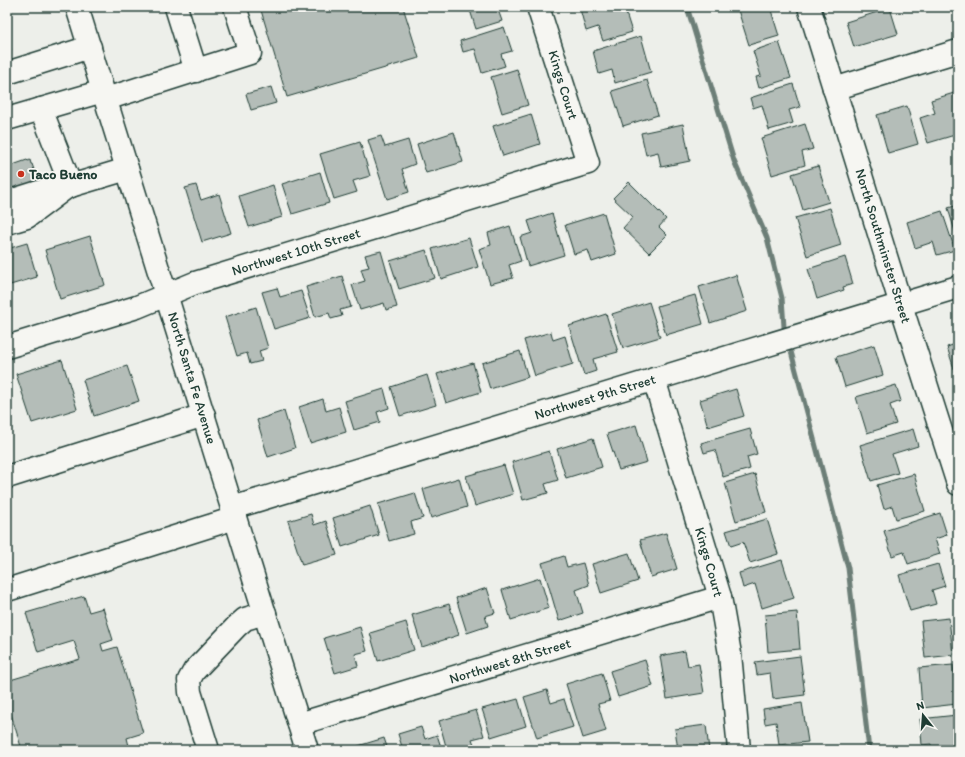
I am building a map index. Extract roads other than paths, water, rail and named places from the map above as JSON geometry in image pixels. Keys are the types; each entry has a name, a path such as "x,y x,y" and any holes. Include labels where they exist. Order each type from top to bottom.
{"street":[{"name":"North Santa Fe Avenue","path":"77,7 307,750"},
{"path":"176,7 196,71"},
{"path":"7,119 41,109 104,95 196,71 250,53 235,7"},
{"name":"Kings Court","path":"538,7 588,163"},
{"name":"North Southminster Street","path":"809,7 958,484"},
{"path":"7,73 90,47"},
{"path":"834,89 958,51"},
{"path":"41,109 70,184"},
{"name":"Northwest 10th Street","path":"7,347 137,306 195,283 588,163"},
{"path":"7,202 127,169"},
{"path":"7,223 27,217 70,184"},
{"name":"Northwest 9th Street","path":"7,590 234,513 654,379 958,287"},
{"name":"Kings Court","path":"654,379 720,597 730,654 739,750"},
{"path":"7,476 204,415"},
{"name":"Northwest 8th Street","path":"299,724 720,597"},
{"path":"208,750 190,692 189,680 194,671 237,626 245,620 265,613"}],"waterway":[{"path":"687,7 734,161 767,238 782,298 784,327 786,334"},
{"path":"789,344 848,568 869,750"}],"place":[{"name":"Taco Bueno","path":"21,174"}]}
